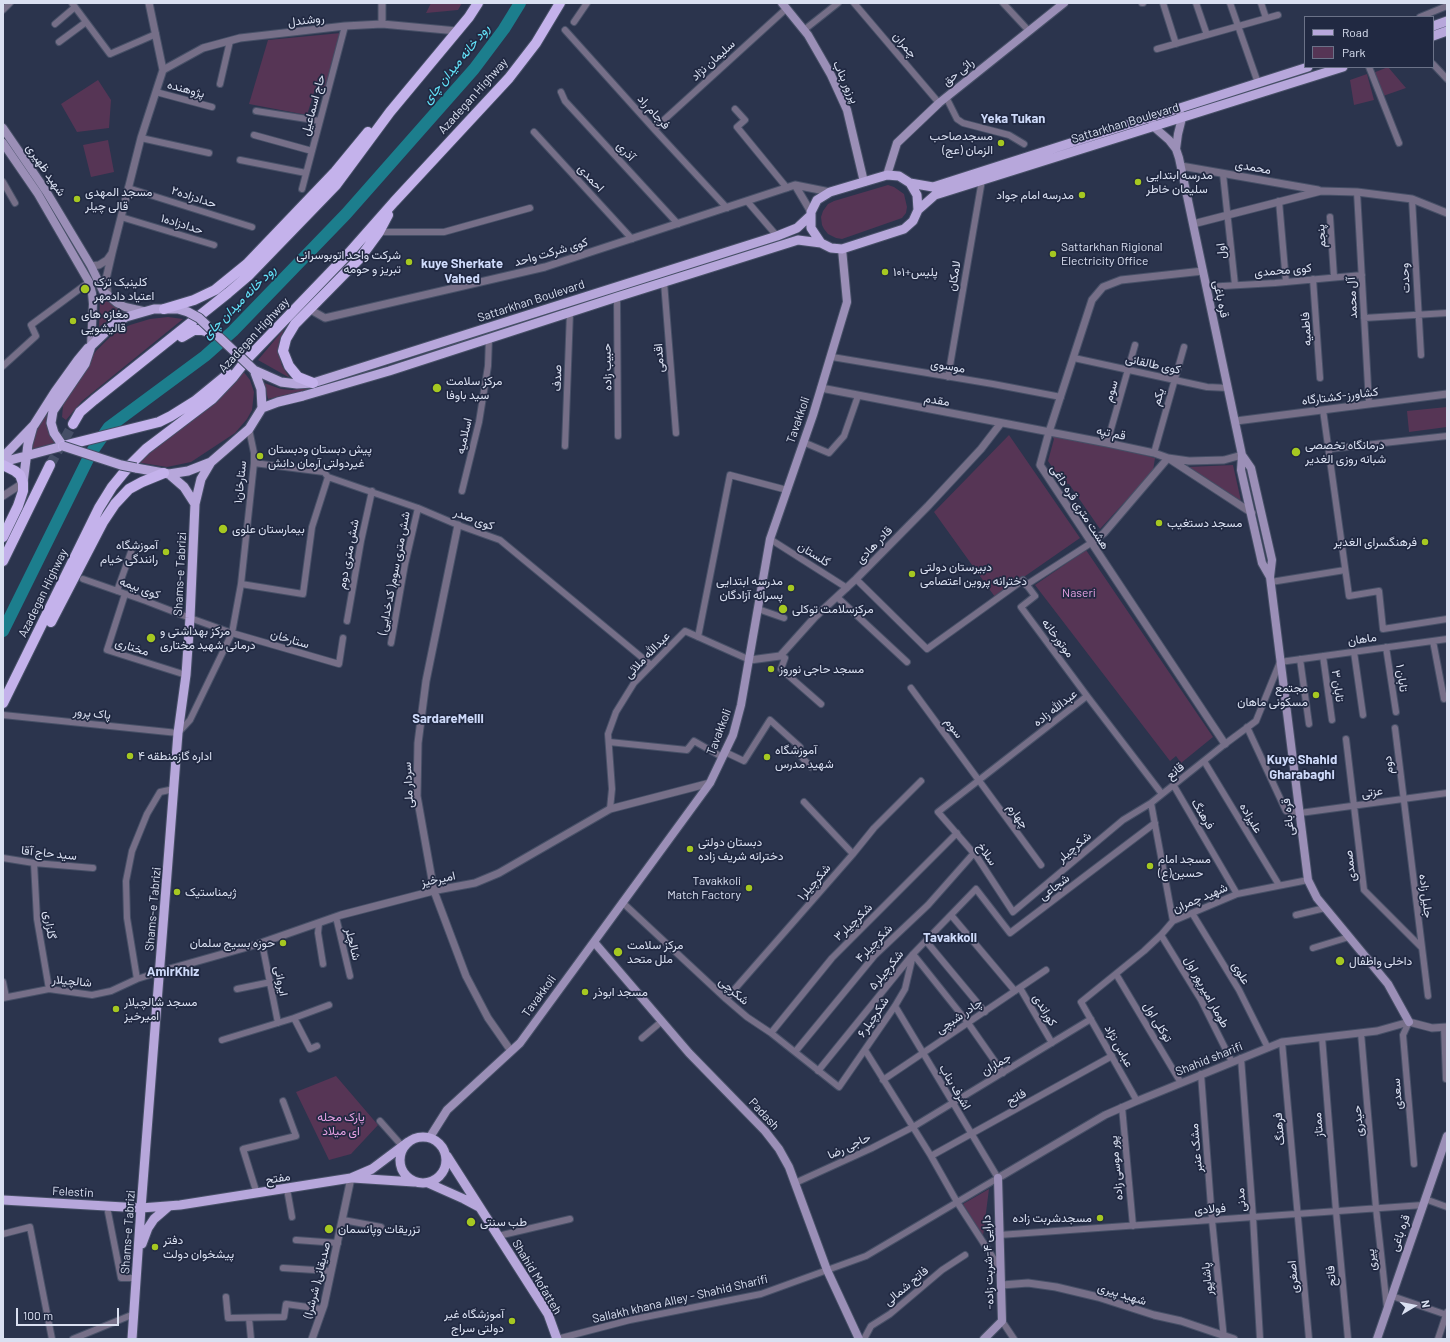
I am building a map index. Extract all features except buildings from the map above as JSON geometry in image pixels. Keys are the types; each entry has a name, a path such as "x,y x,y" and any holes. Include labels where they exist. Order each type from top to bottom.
{"highway":[{"path":"216,334 202,330 194,330 187,333 72,424 80,412 94,400 248,276 336,185 390,112 469,17 478,3"},
{"name":"Azadegan Highway","path":"3,703 99,508 112,487 130,465 146,449 212,399 233,377 247,359 349,253 394,202 509,78 536,43 560,3"},
{"path":"164,309 194,300 215,290 247,264 334,172 362,138 390,112"},
{"path":"313,383 298,377 289,366 283,351 286,339 295,324 360,258 379,232 394,202"},
{"path":"63,446 159,422 195,401 247,359"},
{"path":"3,465 20,475 23,483 23,491 18,506 3,537"},
{"path":"3,561 50,465"},
{"path":"9,692 29,664 100,529 115,504 129,489 142,482 167,474"}],"main road":[{"name":"راثی حق","path":"887,175 897,143 946,97 1061,4"},
{"name":"پرزور بناب","path":"784,6 804,30 832,75 846,110 864,182"},
{"path":"1434,26 1447,21"},
{"path":"1434,36 1447,31"},
{"name":"Sattarkhan Boulevard","path":"887,175 899,176 910,183 933,187 1305,68"},
{"name":"Sattarkhan Boulevard","path":"262,408 278,402 389,371 798,240 821,243 831,248 842,249 904,230 913,222 918,210 935,196 1340,68"},
{"path":"1179,109 1182,118"},
{"path":"1151,117 1154,127"},
{"name":"قره باغی","path":"1176,149 1182,118"},
{"name":"قره باغی","path":"1154,127 1169,140 1176,149 1181,166 1242,455"},
{"name":"شهید ظهیری","path":"3,128 5,141 38,194 89,282 93,304 91,346"},
{"name":"شهید ظهیری","path":"5,141 46,191 91,266 103,291 124,307 143,311"},
{"path":"830,192 887,175"},
{"path":"910,183 917,195 918,210"},
{"name":"Sattarkhan Boulevard","path":"254,370 281,382 297,384 313,383 776,236 796,228 811,213 817,200 830,192"},
{"path":"811,213 811,228 821,243"},
{"name":"Tavakkoli","path":"430,1137 447,1110 520,1043 710,783 724,755 733,735 742,705 770,539 832,357 847,302 842,249"},
{"path":"3,458 34,425 78,360 91,346 113,325 126,317 143,311 178,309 199,318 254,370 261,389 262,408 249,429 210,462 188,471 167,474 136,468 121,465 63,446 3,462"},
{"path":"63,446 54,433 51,422 53,411 85,364 91,346"},
{"path":"23,483 28,444 34,425"},
{"path":"1242,455 1241,470 1252,513 1262,563 1271,580"},
{"path":"1242,455 1251,468 1253,476 1272,560 1271,580"},
{"name":"Shams-e Tabrizi","path":"132,1339 178,733 186,675 195,504 202,479 210,462"},
{"path":"167,474 184,487 195,504"},
{"name":"قره باغی","path":"1271,580 1308,880 1317,898 1388,984 1409,1022"},
{"name":"Padash","path":"594,942 689,1053 765,1131 779,1149 789,1167 827,1270 859,1339"},
{"name":"قره باغی","path":"1377,1339 1447,1136"},
{"path":"416,1182 403,1172 400,1164 400,1156 405,1145 415,1138 430,1137 441,1144 447,1156 447,1164 440,1176 434,1181 428,1183"},
{"name":"مفتح","path":"141,1208 169,1206 257,1194 351,1178 372,1169 405,1145"},
{"name":"Shahid Mofatteh","path":"447,1156 548,1314 557,1339"},
{"path":"351,1178 428,1183 480,1208"},
{"name":"-دارایی ۴-شربت زاده","path":"984,1339 1002,1321 998,1178"},
{"name":"Felestin","path":"3,1200 141,1208"},
{"path":"138,1261 142,1243 148,1228 154,1219 169,1206"}],"street":[{"path":"3,10 10,3"},
{"path":"108,296 106,279 112,253 141,138 163,70 149,3"},
{"path":"382,3 382,24"},
{"path":"574,22 588,3"},
{"path":"804,30 838,3"},
{"name":"چمران","path":"854,3 939,103"},
{"path":"1003,3 1028,31"},
{"path":"1163,3 1176,44"},
{"path":"1196,3 1207,35"},
{"path":"1230,3 1258,83"},
{"path":"1261,3 1266,18"},
{"path":"55,24 74,5 110,54 156,34"},
{"name":"سلیمان نژاد","path":"654,129 784,6"},
{"path":"1422,16 1447,6"},
{"path":"1157,49 1278,15"},
{"path":"59,42 86,22"},
{"name":"روشندل","path":"163,70 203,48 240,38 345,26 382,24 457,31"},
{"name":"حاج اسماعیل","path":"302,189 345,26"},
{"name":"فرجام راد","path":"565,30 727,208"},
{"path":"220,84 230,41"},
{"path":"1434,65 1447,79"},
{"path":"1369,68 1398,143"},
{"name":"پژوهنده","path":"156,92 212,107"},
{"name":"آذری","path":"561,92 565,101 678,224"},
{"path":"946,97 957,119 963,123 1009,135 1024,144"},
{"path":"735,109 745,120 737,127 787,188"},
{"path":"256,111 320,121"},
{"name":"احمدی","path":"534,132 632,239"},
{"path":"254,135 312,151"},
{"path":"141,138 209,153"},
{"path":"240,160 306,173"},
{"name":"محمدی","path":"1181,166 1321,191 1357,192 1412,199 1447,213"},
{"name":"اول","path":"1223,174 1235,285"},
{"name":"لامکان","path":"948,377 982,180"},
{"path":"3,182 15,203"},
{"path":"795,185 830,192"},
{"path":"795,185 811,213"},
{"name":"کوی شرکت واحد","path":"309,309 325,318 545,266 795,185"},
{"name":"حدادزاده۲","path":"128,188 252,227"},
{"name":"محمدی","path":"1193,224 1321,191"},
{"name":"آل محمد","path":"1357,192 1369,404"},
{"name":"وحدت","path":"1412,199 1420,355"},
{"path":"747,201 776,236"},
{"path":"1279,202 1286,282"},
{"path":"379,232 444,232 530,208"},
{"name":"حدادزاده۱","path":"121,217 214,245"},
{"name":"پنجم","path":"1330,217 1334,277"},
{"path":"91,266 100,265 112,253"},
{"name":"هشت متری قره داغی","path":"1203,271 1121,280 1103,287 1092,300 1060,397 1040,465 1224,744"},
{"name":"کوی محمدی","path":"1206,287 1362,275"},
{"name":"فاطمیه","path":"1313,279 1320,378"},
{"path":"3,366 36,336 32,325 89,282"},
{"name":"اقدمی","path":"664,282 676,433"},
{"name":"حبیب زاده","path":"617,297 618,436"},
{"name":"صدف","path":"565,446 570,312"},
{"path":"1364,318 1447,313"},
{"name":"اسلامیه","path":"462,490 479,422 488,366 489,338"},
{"name":"سوم","path":"1107,443 1135,345"},
{"name":"یکم","path":"1154,453 1184,347"},
{"name":"موسوی","path":"832,357 1060,397"},
{"name":"کوی طالقانی","path":"1074,358 1207,387 1228,388"},
{"name":"مقدم","path":"821,388 1049,432"},
{"name":"کشاورز-کشتارگاه","path":"1236,421 1447,394"},
{"path":"803,442 829,453 844,436 858,396"},
{"path":"1323,410 1349,596 1379,591 1383,629 1447,619"},
{"name":"قادر هادی","path":"780,656 816,617 847,588 928,506 981,449 1001,423"},
{"name":"ستارخان۱","path":"178,733 190,720 232,633 241,584 254,464 254,453 249,429"},
{"name":"قم تپه","path":"1049,432 1154,453 1168,458 1189,461 1224,460 1242,455"},
{"path":"1329,450 1447,436"},
{"path":"856,579 927,649 1023,580 1026,585 1091,544 1104,533 1168,458"},
{"name":"قم تپه","path":"1168,458 1252,513"},
{"name":"کوی صدر","path":"254,464 324,472 328,477 372,491 500,540 651,666"},
{"path":"698,637 730,475 787,490"},
{"path":"241,584 303,594 312,527 328,477"},
{"path":"3,496 23,483"},
{"name":"شش متری دوم","path":"346,621 372,491"},
{"name":"(کدخدایی )شش متری سوم","path":"391,643 405,564 418,508"},
{"name":"سردار ملی","path":"458,525 426,681 418,742 417,796 434,891 466,976 488,1018 511,1051"},
{"name":"گلستان","path":"770,539 847,588"},
{"path":"117,591 132,549"},
{"path":"1271,580 1345,570"},
{"name":"کوی بیمه","path":"82,579 190,618"},
{"name":"موتورخانه","path":"1026,585 1035,596 1021,607 1087,696"},
{"name":"مختاری","path":"125,594 107,650 186,675"},
{"path":"837,597 907,662"},
{"path":"758,609 784,618"},
{"name":"ستارخان","path":"190,618 232,633 339,664 343,638"},
{"name":"عبدالله ملائی","path":"610,809 612,789 608,734 616,712 634,683 685,631 750,660"},
{"name":"ماهان","path":"1280,662 1447,639"},
{"path":"1433,641 1444,699"},
{"name":"تابان ۱","path":"1386,647 1396,712"},
{"path":"1354,652 1363,714"},
{"path":"750,660 780,656 785,658 781,669 821,704"},
{"name":"تابان ۳","path":"1323,656 1332,720"},
{"path":"1300,659 1309,724"},
{"name":"قانع","path":"1151,803 1174,786 1224,744 1256,721 1280,662"},
{"name":"سوم","path":"911,688 978,780"},
{"name":"عبدالله زاده","path":"938,812 1087,696 1162,794"},
{"name":"پاک پرور","path":"3,715 178,733"},
{"path":"609,742 687,750 694,741 724,755 744,761 770,720 800,747 796,751 811,767"},
{"path":"1247,727 1286,811 1300,813"},
{"name":"دوم","path":"1395,728 1403,799"},
{"name":"صمدی","path":"1346,739 1364,890 1422,948"},
{"name":"علیزاده","path":"1204,761 1279,885"},
{"name":"چهارم","path":"978,780 1041,865"},
{"name":"شکرچیلر۱","path":"726,999 874,828 920,781"},
{"name":"امیرخیز","path":"160,972 262,943 336,917 434,891 475,883 499,873 610,809 710,783"},
{"name":"فرهنگ","path":"1174,786 1237,894"},
{"path":"137,979 127,918 126,881 132,851 147,814 160,792 174,789"},
{"name":"عزتی","path":"1300,813 1447,793"},
{"name":"جلیل زاده","path":"1403,799 1428,996"},
{"path":"804,802 853,854"},
{"path":"1151,803 1173,921"},
{"name":"شکرچیلر","path":"1013,912 1123,820 1151,803"},
{"name":"سلاخ","path":"938,812 974,853 1013,912"},
{"name":"شجاعی","path":"976,889 1010,934 1155,823"},
{"name":"شکرچیلر۳","path":"771,1033 832,958 957,833"},
{"name":"شکرچیلر۴","path":"796,1052 875,955 928,905 974,853"},
{"name":"سید حاج آقا","path":"3,858 34,863 93,868"},
{"name":"گلزاری","path":"34,863 37,919 50,989"},
{"name":"شهید چمران","path":"1081,1002 1161,935 1173,921 1237,894 1308,880"},
{"name":"شکرچیلر۵","path":"818,1070 913,954 976,889"},
{"name":"شکرچی","path":"622,902 747,1017 796,1052 839,1087"},
{"path":"1296,915 1325,908"},
{"name":"علوی","path":"1192,913 1238,990 1268,1048"},
{"name":"کوراندی","path":"951,915 1017,990 1052,1043"},
{"name":"شالچلر","path":"336,917 350,976"},
{"path":"318,923 318,933 323,964"},
{"name":"طومار امیرپور اول","path":"1161,935 1201,1000 1232,1062"},
{"path":"1313,948 1349,937"},
{"path":"926,941 985,1012"},
{"name":"ایروانی","path":"262,943 278,1023"},
{"path":"913,954 968,1023 1003,1073"},
{"name":"شکرچیلر۶","path":"839,1087 895,1006 905,989 913,954"},
{"name":"چادر شبچی","path":"884,1080 1046,970"},
{"name":"شالچیلار","path":"5,998 50,989 92,995 111,991 137,979 160,972"},
{"name":"توکلی اول","path":"1116,974 1181,1083"},
{"path":"3,982 5,998"},
{"path":"237,989 271,982"},
{"name":"عباس نژاد","path":"1081,1002 1137,1101"},
{"path":"222,1040 294,1018 329,1005"},
{"name":"اشرف بناب","path":"895,1006 998,1178"},
{"path":"294,1018 310,1049 317,1046"},
{"name":"جماران","path":"913,1127 1091,1019"},
{"path":"642,1038 662,1021"},
{"path":"1409,1022 1432,1028 1446,1027 1446,1079"},
{"name":"Shahid sharifi","path":"998,1178 1105,1115 1201,1074 1282,1042 1377,1031 1409,1022"},
{"name":"سعدی","path":"1409,1022 1403,1035 1414,1164"},
{"name":"حیدری","path":"1361,1033 1376,1208"},
{"name":"ممتاز","path":"1322,1037 1336,1211"},
{"name":"فرهنگ","path":"1282,1042 1298,1214"},
{"path":"865,1050 931,1156 957,1202 1001,1270"},
{"name":"فاتح","path":"931,1156 1112,1056"},
{"name":"مدنی","path":"1241,1058 1254,1217 1260,1339"},
{"name":"مشک عنبر","path":"1201,1074 1212,1220"},
{"path":"257,1194 243,1149 296,1136 283,1101"},
{"name":"پور موسی زاده","path":"1122,1108 1133,1226"},
{"path":"380,1121 405,1145"},
{"name":"حاجی رضا","path":"795,1183 872,1148 913,1127"},
{"name":"(شرشرا )صدیقانی","path":"312,1339 332,1271 351,1178"},
{"name":"Sallakh khana Alley - Shahid Sharifi","path":"557,1339 630,1320 761,1294 866,1256 998,1178"},
{"path":"287,1188 292,1217"},
{"path":"1424,1202 1447,1207"},
{"name":"فولادی","path":"999,1235 1376,1208 1424,1202"},
{"name":"پیری","path":"1376,1208 1387,1309"},
{"name":"فاتح","path":"1336,1211 1348,1339"},
{"path":"108,1212 121,1278 137,1278"},
{"name":"اصغری","path":"1298,1214 1309,1339"},
{"path":"498,1236 570,1219"},
{"path":"343,1220 381,1227"},
{"name":"پاشاپور","path":"1212,1220 1224,1337"},
{"path":"3,1234 30,1227 52,1339"},
{"path":"296,1240 338,1243"},
{"name":"فاتح شمالی","path":"864,1339 871,1326 890,1314 942,1270 966,1255"},
{"path":"283,1268 332,1271"},
{"name":"شهید پیری","path":"1002,1285 1028,1283 1056,1287 1181,1321 1224,1337 1234,1339"},
{"path":"1392,1296 1447,1314 1438,1339"},
{"path":"226,1297 228,1318 284,1317 286,1304 322,1309"},
{"path":"73,1339 134,1314"},
{"path":"249,1318 251,1339"},
{"path":"1002,1321 1014,1339"}],"green space":[{"path":"431,3 462,3 458,10 426,13"},
{"path":"341,33 325,90 315,89 307,115 249,104 268,40"},
{"path":"1389,68 1406,88 1383,96 1373,73"},
{"path":"1367,74 1374,100 1354,105 1350,80"},
{"path":"98,80 111,100 109,128 77,132 61,104"},
{"path":"108,140 114,172 91,177 83,145"},
{"path":"888,185 904,194 907,207 906,213 902,218 842,239 828,234 824,229 821,217 828,204"},
{"path":"100,296 123,310 99,327"},
{"path":"168,317 183,319 82,401 66,420 62,417 63,406 73,382 96,351 114,333 130,325 150,319"},
{"path":"284,329 279,342 279,353 282,366 290,378 258,360"},
{"path":"243,371 250,380 254,392 252,410 247,419 235,433 191,462 167,467 136,462"},
{"path":"264,383 281,389 292,390 320,385 321,387 268,399"},
{"path":"1447,407 1447,427 1409,432 1407,411"},
{"path":"50,409 49,421 54,443 33,449 33,440 37,428"},
{"path":"1049,432 1155,458 1153,471 1100,529 1069,484 1063,483 1048,461 1054,439"},
{"name":"Naseri","path":"1009,435 1080,538 995,597 934,512"},
{"path":"1233,465 1241,501 1189,467"},
{"name":"Naseri","path":"1086,550 1213,737 1181,763 1176,756 1170,761 1035,585"},
{"name":"پارک محله ای میلاد","path":"336,1076 378,1125 351,1154 329,1160 296,1092"},
{"path":"989,1189 983,1236 963,1204"}],"waterway":[{"name":"رود خانه میدان چای","path":"3,631 91,453 109,427 205,356 233,331 346,214 474,69 504,29 520,3"}],"tunnel":[{"path":"50,465 73,424"}],"place":[{"name":"مسجدصاحب الزمان (عج)","path":"1001,143"},
{"name":"مدرسه ابتدایی سلیمان خاطر","path":"1138,182"},
{"name":"مدرسه امام جواد","path":"1082,195"},
{"name":"مسجد المهدی قالی چیلر","path":"77,199"},
{"name":"Sattarkhan Rigional Electricity Office","path":"1053,254"},
{"name":"شرکت واحد اتوبوسرانی تبریز و حومه","path":"409,262"},
{"name":"پلیس+۱۰۱","path":"885,272"},
{"name":"کلینیک ترک اعتیاد دادمهر","path":"85,289"},
{"name":"مغازه های قالیشویی","path":"73,321"},
{"name":"مرکز سلامت سید باوفا","path":"437,388"},
{"name":"درمانگاه تخصصی شبانه روزی الغدیر","path":"1296,452"},
{"name":"پیش دبستان ودبستان غیردولتی آرمان دانش","path":"260,456"},
{"name":"مسجد دستغیب","path":"1159,523"},
{"name":"بیمارستان علوی","path":"223,529"},
{"name":"فرهنگسرای الغدیر","path":"1425,542"},
{"name":"آموزشگاه رانندگی خیام","path":"166,552"},
{"name":"دبیرستان دولتی دخترانه پروین اعتصامی","path":"912,574"},
{"name":"مدرسه ابتدایی پسرانه آزادگان","path":"791,588"},
{"name":"مرکزسلامت توکلی","path":"783,609"},
{"name":"مرکز بهداشتی و درمانی شهید مختاری","path":"151,638"},
{"name":"مسجد حاجی نوروز","path":"771,669"},
{"name":"مجتمع مسکونی ماهان","path":"1316,695"},
{"name":"اداره گازمنطقه ۴","path":"130,756"},
{"name":"آموزشگاه شهید مدرس","path":"767,757"},
{"name":"دبستان دولتی دخترانه شریف زاده","path":"690,849"},
{"name":"مسجد امام حسین(ع)","path":"1150,866"},
{"name":"Tavakkoli Match Factory","path":"749,888"},
{"name":"ژیمناستیک","path":"177,892"},
{"name":"حوزه بسیج سلمان","path":"283,943"},
{"name":"مرکز سلامت ملل متحد","path":"618,952"},
{"name":"داخلی واطفال","path":"1340,961"},
{"name":"مسجد ابوذر","path":"585,992"},
{"name":"مسجد شالچیلار امیرخیز","path":"116,1009"},
{"name":"مسجدشربت زاده","path":"1100,1218"},
{"name":"طب سنتی","path":"471,1222"},
{"name":"تزریقات وپانسمان","path":"329,1229"},
{"name":"دفتر پیشخوان دولت","path":"155,1247"},
{"name":"آموزشگاه غیر دولتی سراج","path":"512,1321"}],"district":[{"name":"Yeka Tukan","path":"1013,119"},
{"name":"kuye Sherkate Vahed","path":"462,272"},
{"name":"SardareMelli","path":"448,719"},
{"name":"Kuye Shahid Gharabaghi","path":"1302,768"},
{"name":"Tavakkoli","path":"950,938"},
{"name":"AmirKhiz","path":"173,972"}]}
